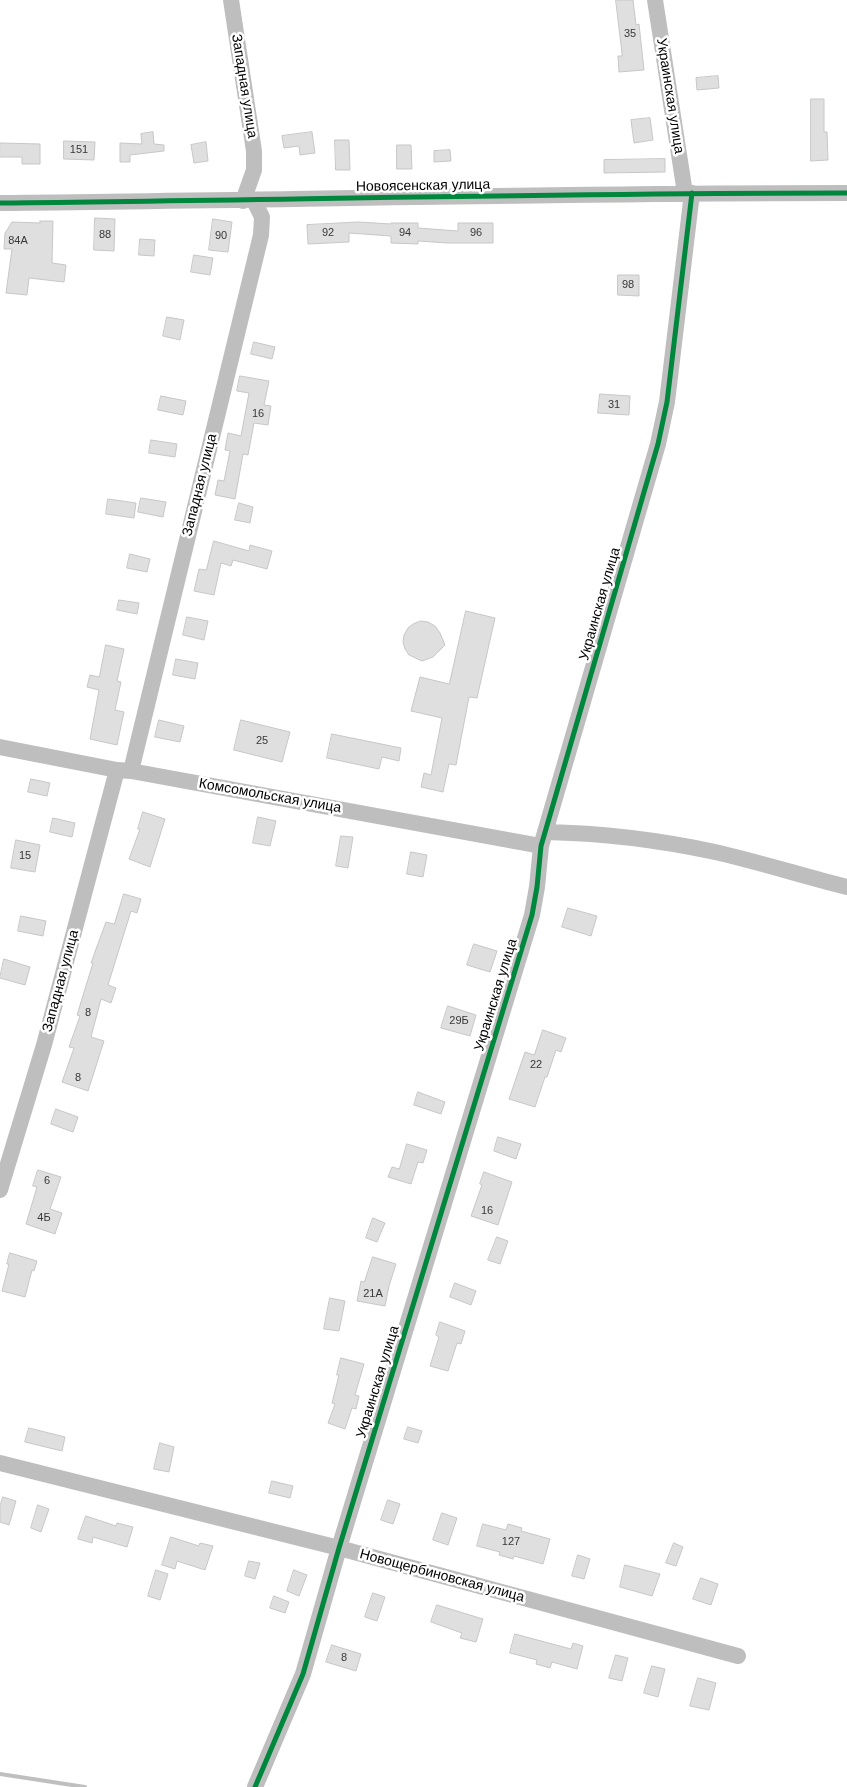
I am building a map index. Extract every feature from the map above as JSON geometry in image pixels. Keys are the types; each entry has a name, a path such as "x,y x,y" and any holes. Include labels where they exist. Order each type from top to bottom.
{"street":[{"name":"Западная улица","path":"0,1190 124,770 261,235 262,218 248,201 254,170 254,151 231,0"},
{"name":"Украинская улица","path":"256,1787 303,1674 339,1548 532,915 543,839 658,444 667,402 689,193 655,0"},
{"name":"Новоясенская улица","path":"0,203 248,201 689,193 847,193"},
{"name":"Комсомольская улица","path":"0,747 124,770 543,839 592,833 687,847 734,857 847,887"},
{"name":"Новощербиновская улица","path":"0,1463 339,1548 738,1656"}],"building":[{"path":"616,0 633,0 636,25 639,24 644,70 619,72 618,56 622,56"},
{"path":"718,76 719,88 697,90 696,78"},
{"path":"811,99 824,99 824,132 827,132 828,160 811,161"},
{"path":"650,118 653,140 634,143 631,120"},
{"path":"153,132 154,144 164,145 164,151 130,155 130,162 120,162 120,143 142,144 141,134"},
{"path":"312,132 315,153 300,155 299,146 284,148 282,136"},
{"path":"335,140 349,140 350,170 336,170"},
{"path":"64,141 95,142 94,160 64,159"},
{"path":"206,142 208,161 194,163 191,145"},
{"path":"0,143 40,144 40,164 22,164 22,157 0,157"},
{"path":"397,145 411,145 412,169 397,169"},
{"path":"450,150 451,161 434,162 434,151"},
{"path":"665,159 665,172 604,173 604,160"},
{"path":"95,218 115,219 114,251 94,250"},
{"path":"213,219 232,222 228,252 209,250"},
{"path":"40,221 53,221 52,263 66,265 64,282 29,278 27,295 6,293 12,249 4,249 5,233 12,222 40,223"},
{"path":"359,222 418,223 418,228 458,231 458,223 493,223 493,243 418,241 418,244 391,243 391,236 349,233 349,242 308,244 307,225"},
{"path":"140,239 155,240 154,256 139,255"},
{"path":"194,255 213,258 210,275 191,272"},
{"path":"618,275 639,275 639,296 618,295"},
{"path":"167,317 184,320 180,340 163,336"},
{"path":"254,342 275,347 272,359 251,354"},
{"path":"240,376 269,381 264,405 271,406 268,425 254,423 248,455 243,454 235,499 215,495 218,480 224,481 230,451 225,450 228,433 241,436 249,393 237,391"},
{"path":"600,394 630,396 629,415 598,413"},
{"path":"161,396 186,401 183,415 158,410"},
{"path":"151,440 177,444 175,457 149,453"},
{"path":"141,498 166,502 163,517 138,512"},
{"path":"108,499 136,503 134,518 106,514"},
{"path":"239,503 253,507 250,523 235,520"},
{"path":"214,541 249,551 250,545 272,551 267,569 233,560 231,566 221,563 214,595 194,591 199,569 206,570"},
{"path":"130,554 150,559 147,572 127,568"},
{"path":"119,600 139,603 137,614 117,610"},
{"path":"466,611 495,618 477,698 469,697 456,765 449,764 443,792 421,787 424,773 431,775 442,718 411,711 420,677 449,684"},
{"path":"187,617 208,621 204,640 183,635"},
{"path":"421,621 435,626 445,645 433,657 422,661 409,655 403,642 408,628"},
{"path":"106,645 124,649 117,681 121,682 115,710 124,712 117,745 90,739 99,690 87,687 90,675 99,677"},
{"path":"176,659 198,663 195,679 173,675"},
{"path":"159,720 184,726 180,742 155,737"},
{"path":"241,720 290,732 282,762 234,750"},
{"path":"332,734 401,748 399,761 382,757 379,769 327,758"},
{"path":"31,779 50,783 47,796 28,792"},
{"path":"143,812 165,819 150,867 129,859 140,829 138,829"},
{"path":"258,817 276,821 270,846 253,843"},
{"path":"53,818 75,823 72,837 50,832"},
{"path":"341,836 353,837 348,868 336,866"},
{"path":"16,840 40,845 35,872 11,868"},
{"path":"411,852 427,855 423,877 407,874"},
{"path":"124,894 141,899 137,913 131,911 108,985 116,988 111,1003 101,999 91,1037 104,1041 88,1091 62,1082 74,1048 69,1047 80,1016 77,1015 93,963 91,963 106,922 114,924"},
{"path":"568,908 597,916 591,936 562,927"},
{"path":"21,916 46,921 43,936 18,931"},
{"path":"474,944 497,951 490,972 467,965"},
{"path":"4,959 30,967 25,985 0,978"},
{"path":"448,1006 476,1015 470,1036 441,1028"},
{"path":"543,1030 566,1038 561,1052 556,1050 535,1107 509,1099 525,1052 534,1055"},
{"path":"418,1092 445,1102 441,1114 414,1105"},
{"path":"56,1109 78,1117 73,1132 51,1124"},
{"path":"498,1137 521,1144 516,1159 494,1151"},
{"path":"407,1144 427,1150 423,1163 418,1162 411,1184 388,1177 392,1167 399,1169"},
{"path":"38,1170 61,1177 50,1209 62,1213 55,1234 26,1224 37,1187 33,1186"},
{"path":"484,1172 512,1182 498,1225 471,1216 482,1185 480,1184"},
{"path":"373,1218 385,1223 377,1242 366,1238"},
{"path":"497,1237 508,1241 500,1264 488,1260"},
{"path":"10,1253 37,1261 34,1271 32,1270 25,1297 2,1291"},
{"path":"373,1257 396,1264 385,1306 357,1301 361,1281 364,1282"},
{"path":"455,1283 476,1291 471,1305 450,1297"},
{"path":"330,1298 345,1301 339,1331 324,1329"},
{"path":"440,1322 465,1331 461,1344 457,1343 448,1371 430,1366 439,1337 436,1335"},
{"path":"341,1358 364,1364 355,1395 359,1396 356,1409 352,1408 345,1429 328,1423 335,1404 332,1403"},
{"path":"408,1427 422,1431 418,1443 404,1439"},
{"path":"29,1428 65,1437 62,1451 25,1442"},
{"path":"160,1443 174,1447 169,1472 154,1469"},
{"path":"272,1481 293,1486 290,1498 269,1493"},
{"path":"3,1497 16,1501 9,1525 0,1522 0,1506"},
{"path":"388,1500 400,1504 393,1524 381,1520"},
{"path":"38,1505 49,1509 41,1532 31,1528"},
{"path":"442,1513 457,1518 448,1545 433,1540"},
{"path":"86,1516 116,1526 117,1523 133,1527 127,1547 93,1537 92,1543 78,1539"},
{"path":"483,1524 506,1530 508,1524 522,1528 521,1531 550,1539 543,1564 514,1556 513,1559 499,1555 500,1552 477,1546"},
{"path":"171,1537 199,1546 200,1543 213,1546 205,1570 177,1561 175,1569 162,1565"},
{"path":"674,1543 683,1547 676,1566 666,1563"},
{"path":"578,1555 590,1559 584,1579 572,1576"},
{"path":"249,1561 260,1563 255,1579 245,1576"},
{"path":"625,1565 660,1574 652,1596 620,1587"},
{"path":"156,1570 168,1574 160,1600 148,1596"},
{"path":"294,1570 307,1575 299,1596 287,1591"},
{"path":"701,1578 718,1584 711,1605 693,1599"},
{"path":"373,1593 385,1597 377,1621 365,1617"},
{"path":"274,1596 289,1602 285,1613 270,1608"},
{"path":"437,1605 483,1619 476,1642 460,1638 462,1633 431,1622"},
{"path":"515,1634 571,1649 573,1643 583,1646 577,1669 552,1662 550,1668 536,1664 537,1660 510,1653"},
{"path":"332,1645 361,1654 356,1671 326,1662"},
{"path":"616,1655 628,1658 622,1681 609,1678"},
{"path":"652,1666 665,1669 658,1697 644,1693"},
{"path":"698,1678 716,1683 709,1710 690,1706"}],"waterway":[{"path":"0,1774 85,1787"}],"cycle path":[{"path":"255,1787 303,1674 339,1548 532,915 541,846 658,444 667,402 692,193"},
{"path":"0,203 529,195 847,193"}]}
